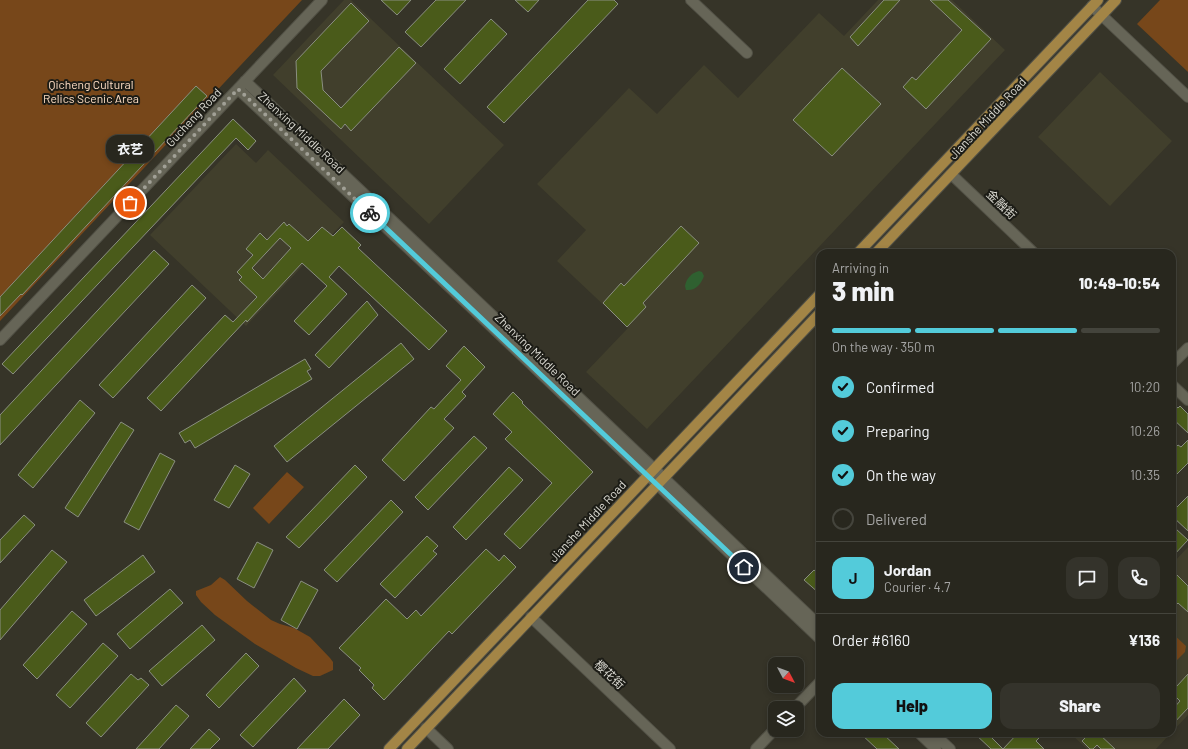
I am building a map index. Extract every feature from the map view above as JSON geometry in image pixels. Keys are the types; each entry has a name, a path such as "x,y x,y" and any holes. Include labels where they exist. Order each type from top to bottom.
{"main road":[{"name":"Jianshe Middle Road","path":"880,249 1116,0"},
{"name":"Jianshe Middle Road","path":"862,249 1095,3"},
{"name":"Jianshe Middle Road","path":"389,749 816,298"},
{"path":"407,749 816,316"}],"street":[{"name":"Gucheng Road","path":"0,340 322,0"},
{"path":"691,0 747,53"},
{"path":"1095,3 1102,15 1188,97"},
{"name":"Zhenxing Middle Road","path":"245,81 651,472 816,635"},
{"name":"Zhenxing Middle Road","path":"238,89 473,310 651,472"},
{"name":"金融街","path":"951,174 1030,249"},
{"path":"1176,360 1188,348"},
{"path":"1176,389 1188,400"},
{"name":"Zhenxing Middle Road","path":"660,481 816,622"},
{"name":"樱花街","path":"531,617 670,749"},
{"path":"802,701 816,686"},
{"path":"426,728 448,749"},
{"path":"756,749 768,736"},
{"path":"923,737 936,749"},
{"path":"937,737 950,749"}],"shaded area":[{"path":"344,0 351,0 504,145 429,224 273,75"},
{"path":"878,0 952,0 1005,50 647,429 586,372 628,328 557,261 586,230 537,184 629,88 657,114 704,65 738,98 819,13 844,36"},
{"path":"1100,72 1172,141 1110,206 1038,137"},
{"path":"236,144 256,163 268,150 344,222 246,326 150,235"},
{"path":"699,271 702,272 704,276 700,284 693,289 686,290 686,281 691,275"},
{"path":"1188,547 1188,715 1176,728 1176,560"},
{"path":"1074,737 1167,737 1156,749 1087,749"}],"green space":[{"name":"Qicheng Cultural Relics Scenic Area","path":"0,0 302,0 0,321"},
{"path":"1160,0 1188,0 1188,72 1137,24"},
{"path":"287,472 304,487 269,524 253,508"},
{"path":"220,577 271,620 294,628 310,637 333,662 333,670 320,676 313,676 296,668 255,644 215,615 201,602 196,595 196,591 211,585"},
{"path":"1176,637 1186,646 1185,652 1176,661"}],"building":[{"path":"381,0 411,0 397,15"},
{"path":"436,0 466,0 421,47 405,32"},
{"path":"515,0 539,0 528,12"},
{"path":"588,0 614,0 618,4 504,123 487,107"},
{"path":"884,0 900,0 858,46 850,37"},
{"path":"930,0 948,0 991,39 926,109 903,87 912,77 916,80 962,30"},
{"path":"351,3 369,21 321,71 323,90 341,108 399,47 416,63 351,131 345,124 341,129 297,88 296,61"},
{"path":"491,19 507,34 460,84 444,69"},
{"path":"842,68 881,104 832,156 793,120"},
{"path":"196,86 207,96 22,295 21,294 0,316 0,297"},
{"path":"233,119 256,141 248,150 236,138 13,374 2,364"},
{"path":"284,222 287,226 289,224 308,241 322,227 333,236 342,227 361,245 358,248 447,331 429,350 339,266 329,277 347,294 309,335 294,321 327,286 302,263 247,322 246,320 161,411 147,398 225,315 233,322 257,297 239,280 242,277 237,272 253,255 246,249 260,233 267,240","holes":["280,238 291,248 263,279 252,268"]},
{"path":"681,226 699,243 643,303 646,307 627,327 603,303 621,283 624,286"},
{"path":"154,250 169,264 0,445 0,415"},
{"path":"192,285 206,298 113,398 99,385"},
{"path":"367,301 378,315 329,368 315,355"},
{"path":"401,343 414,359 287,462 274,446"},
{"path":"464,346 485,367 462,392 466,396 444,419 454,428 404,481 382,460 431,407 434,409 461,380 446,366"},
{"path":"305,359 311,369 307,371 312,379 195,448 190,440 185,443 179,433"},
{"path":"513,392 523,402 522,403 593,472 520,549 504,534 552,483 505,439 512,432 493,414"},
{"path":"80,400 95,413 33,488 18,475"},
{"path":"1176,406 1178,408 1180,406 1188,414 1188,433 1176,422"},
{"path":"121,422 134,430 78,517 65,508"},
{"path":"474,436 487,448 428,510 415,497"},
{"path":"1188,440 1188,463 1176,475 1176,447 1178,445 1181,447"},
{"path":"160,453 175,461 139,530 124,522"},
{"path":"235,465 250,474 229,508 214,500"},
{"path":"355,465 367,477 299,548 286,537"},
{"path":"509,467 523,480 466,540 453,527"},
{"path":"1188,496 1188,531 1176,520 1176,508"},
{"path":"391,500 403,512 337,582 324,570"},
{"path":"24,515 35,525 0,563 0,540"},
{"path":"1176,529 1188,540 1176,553"},
{"path":"427,536 438,546 433,551 437,554 395,598 380,584"},
{"path":"257,542 273,550 254,588 237,579"},
{"path":"486,549 499,561 504,555 516,567 452,634 449,631 384,700 372,688 374,685 359,670 361,668 339,648 386,599 407,619 416,610 421,616"},
{"path":"52,550 67,562 0,640 0,610"},
{"path":"143,555 155,572 96,616 84,600"},
{"path":"814,570 816,572 816,590 804,580"},
{"path":"1176,574 1188,586 1188,612 1178,603 1176,605"},
{"path":"301,581 318,590 297,629 281,620"},
{"path":"170,589 183,603 130,649 117,634"},
{"path":"72,611 87,624 37,679 23,665"},
{"path":"202,625 215,640 162,686 149,671"},
{"path":"103,643 118,656 70,708 56,695"},
{"path":"246,653 259,666 219,708 206,695"},
{"path":"131,674 138,680 141,678 149,685 101,737 86,723"},
{"path":"1188,674 1188,708 1176,721 1176,706 1180,701 1176,697 1176,685 1177,686"},
{"path":"294,678 306,691 253,747 240,735"},
{"path":"344,699 360,715 328,749 297,749"},
{"path":"176,705 189,716 159,749 136,749"},
{"path":"209,729 220,739 210,749 190,749"},
{"path":"864,737 886,737 899,749 877,749"},
{"path":"978,737 991,737 1003,749 991,749"},
{"path":"1014,737 1040,737 1036,741 1044,749 1003,749"},
{"path":"1086,737 1102,737 1115,749 1101,749 1097,745 1093,749 1090,749 1082,741"}],"way so far":[{"path":"130,203 238,89 370,213"}],"place":[{"name":"衣艺","path":"130,203"}],"route":[{"path":"370,213 744,567"}]}
